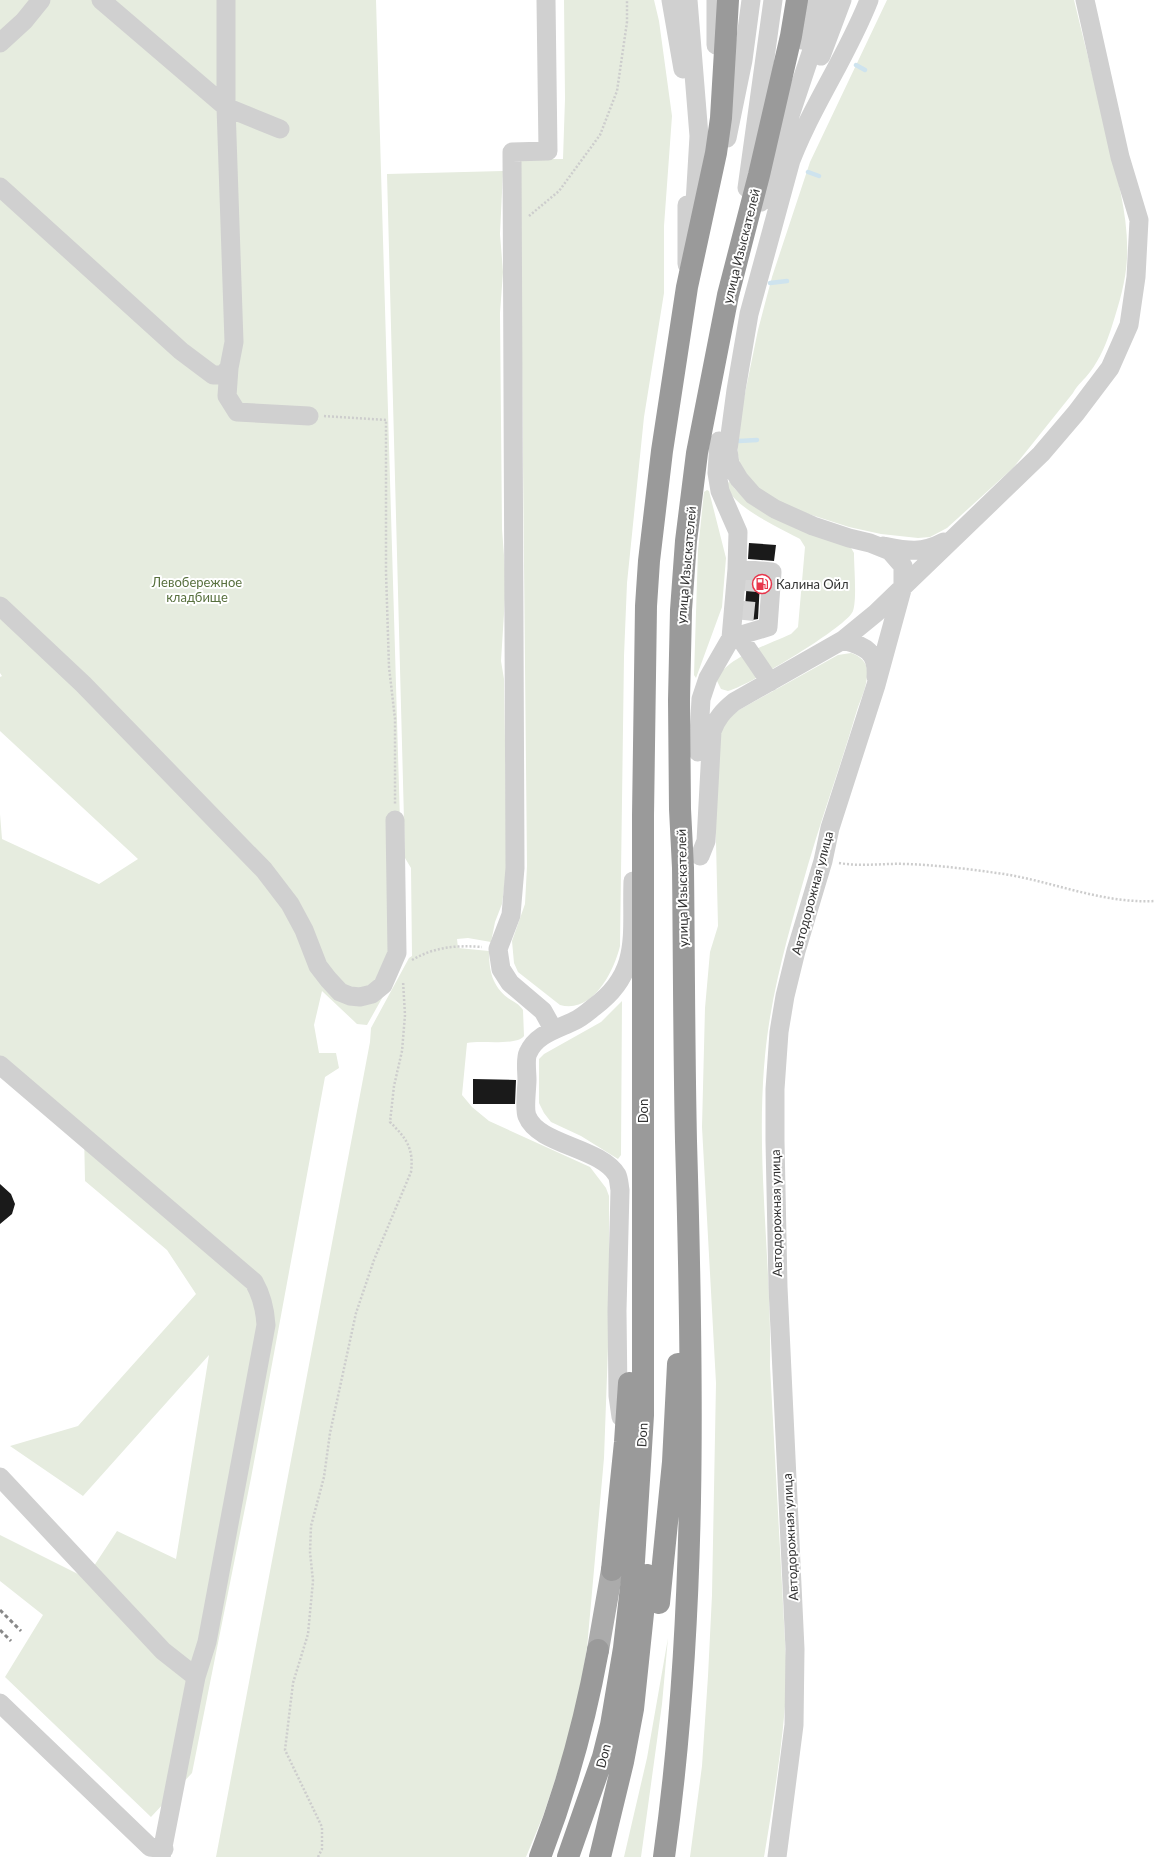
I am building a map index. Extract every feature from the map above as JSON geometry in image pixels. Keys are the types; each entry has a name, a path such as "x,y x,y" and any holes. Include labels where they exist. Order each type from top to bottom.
{"highway":[{"path":"600,1857 623,1762 638,1677 656,1446 658,1282 655,1106 643,1004 644,662 649,561 662,450 687,287 716,153 721,118 731,37 727,0"},
{"name":"улица Изыскателей","path":"686,1141 679,700 681,610 686,540 697,453 728,295 768,171 802,42 797,0"},
{"path":"612,1570 625,1442 631,1291 632,1094 643,1004"},
{"name":"Don","path":"568,1857 586,1810 608,1738 624,1648 634,1561 643,1415 643,1004"},
{"path":"610,1857 646,1704 664,1558 673,1462 686,1141"},
{"path":"664,1857 672,1796 684,1671 692,1401 690,1237 686,1141"},
{"path":"540,1857 559,1805 580,1734 598,1650"}],"main road":[{"path":"598,1650 612,1570"}],"lane":[{"path":"0,43 24,21 41,0"},
{"path":"102,0 226,107 280,130"},
{"path":"226,0 226,107 234,342 229,368 227,396 237,412 309,416"},
{"path":"546,0 548,151 512,152 515,868 514,895 511,915 498,949 501,969 510,983 543,1011 553,1029"},
{"path":"698,0 701,72 711,133 705,200"},
{"path":"701,0 701,72"},
{"path":"687,287 686,228 689,137 714,0"},
{"path":"731,119 731,37 738,0"},
{"path":"731,37 741,0"},
{"path":"743,60 751,0"},
{"path":"687,287 716,193 756,0"},
{"path":"773,68 788,0"},
{"path":"802,0 802,42"},
{"path":"802,42 812,0"},
{"path":"802,42 817,0"},
{"path":"802,42 826,0"},
{"path":"802,42 832,0"},
{"path":"832,30 842,0"},
{"path":"768,171 846,0"},
{"path":"768,171 850,21 858,0"},
{"path":"768,171 803,130 860,23 869,0"},
{"path":"683,887 700,856 706,841 712,731 717,719 723,711 843,640 876,613 964,526 1041,454 1076,413 1110,368 1129,325 1136,277 1139,220 1120,157 1085,0"},
{"path":"677,1 701,72"},
{"path":"774,3 773,68 768,171 750,314 736,390 728,450 730,464 739,479 753,495 775,508 813,526 849,538 914,551 930,549 947,540 964,526"},
{"path":"770,682 744,630 737,569 738,532 720,492 717,473 717,454 732,348 768,171 774,3"},
{"path":"0,187 181,351 213,375 222,375 229,368"},
{"path":"870,543 890,551 898,558 903,566 904,586"},
{"path":"700,856 698,754 701,699 708,678 744,630 768,627 772,572 737,569"},
{"name":"Автодорожная улица","path":"777,1857 794,1725 795,1649 778,1287 775,1089 779,1032 785,996 796,951 823,861 830,828 876,685 904,586"},
{"path":"0,606 83,684 264,870 290,904 304,930 318,966 340,992 350,996 360,997 372,994 383,985 397,953 395,820"},
{"path":"843,640 856,643 867,650 875,658 877,667 876,685"},
{"path":"625,1442 618,1396 617,1311 620,1190 617,1175 606,1164 538,1131 527,1116 527,1053 538,1039 553,1029 575,1021 601,1002 615,989 625,974 631,948 634,860 643,816"},
{"path":"0,1065 254,1282 261,1295 265,1310 266,1325 207,1642 196,1677 162,1853 150,1847 0,1703"},
{"path":"0,1477 164,1651 196,1677"}],"path":[{"path":"512,229 560,191 600,135 617,91 627,22 627,0"},
{"path":"309,416 341,416 386,420 386,572 389,667 395,719 395,820"},
{"path":"823,861 855,866 906,864 958,868 1018,876 1093,895 1135,902 1155,901"},
{"path":"409,967 412,961 421,955 442,948 464,946 498,949"},
{"path":"318,1857 322,1849 322,1827 285,1750 286,1735 293,1683 308,1634 313,1581 310,1552 311,1526 324,1476 330,1433 356,1313 377,1253 411,1172 413,1157 404,1136 390,1122 394,1086 402,1051 405,1015 403,980"}],"green space":[{"name":"Левобережное кладбище","path":"0,0 376,0 404,959 367,1025 357,1024 322,991 314,1025 319,1053 336,1053 339,1068 325,1077 251,1478 192,1773 151,1817 5,1677 43,1615 0,1581 0,1535 86,1578 117,1531 176,1559 209,1355 83,1496 10,1446 78,1426 196,1294 167,1250 85,1181 84,1132 0,1062 0,814 2,839 99,884 138,859 0,731 0,677 2,676 0,673"},
{"path":"564,0 654,0 659,21 672,116 664,226 664,293 644,417 627,583 624,656 620,946 613,967 600,988 592,997 582,1003 572,1006 560,1005 518,972 514,963 512,941 525,904 527,866 520,159 563,159 565,99"},
{"path":"887,0 1074,0 1118,183 1124,213 1127,243 1124,284 1120,301 1108,338 1094,367 1013,468 947,528 930,537 918,538 881,534 849,527 793,509 757,490 741,468 738,455 737,432 758,330 772,277 810,162"},
{"path":"503,171 500,234 503,272 500,313 502,529 506,582 501,661 504,679 507,866 502,904 495,922 491,942 468,938 457,939 458,948 489,951 492,977 495,983 508,998 523,1010 524,1036 514,1041 506,1042 467,1043 462,1095 472,1107 489,1121 590,1167 606,1188 609,1196 609,1320 604,1458 587,1648 577,1706 563,1756 543,1816 526,1857 216,1857 370,1042 371,1028 409,958 412,956 411,868 405,858 387,174"},
{"path":"729,481 735,489 752,505 850,546 854,553 855,591 853,611 847,619 795,656 754,679 728,691 721,689 717,681 721,673 728,666 748,653 791,634 798,627 805,547 800,539 768,522 743,506 733,497 728,489"},
{"path":"707,490 709,491 726,558 722,607 696,678 694,675 698,550 704,492"},
{"path":"851,653 860,658 866,665 867,676 864,691 814,846 782,960 776,984 768,1032 762,1095 763,1172 769,1289 770,1366 787,1677 784,1722 778,1767 764,1857 690,1857 702,1766 712,1595 716,1383 702,1127 705,1008 710,952 718,926 715,800 718,734 731,716 739,710 838,655"},
{"path":"622,1001 621,1155 618,1159 581,1136 551,1122 539,1103 539,1059 544,1054 601,1022"},
{"path":"668,1638 662,1704 641,1857 624,1857 647,1758"}],"building":[{"path":"749,543 776,545 774,561 748,559"},
{"path":"747,581 760,582 758,619 744,620"},
{"path":"473,1079 516,1080 515,1104 473,1104"},
{"path":"0,1184 11,1194 15,1204 12,1214 0,1224"}],"waterway":[{"path":"856,65 865,70"},
{"path":"808,172 819,176"},
{"path":"770,283 787,281"},
{"path":"739,441 757,440"}],"tunnel":[{"path":"744,620 749,570"}],"railway":[{"path":"0,1610 21,1631"},
{"path":"0,1630 11,1641"}],"place":[{"name":"Калина Ойл","path":"762,584"}]}
